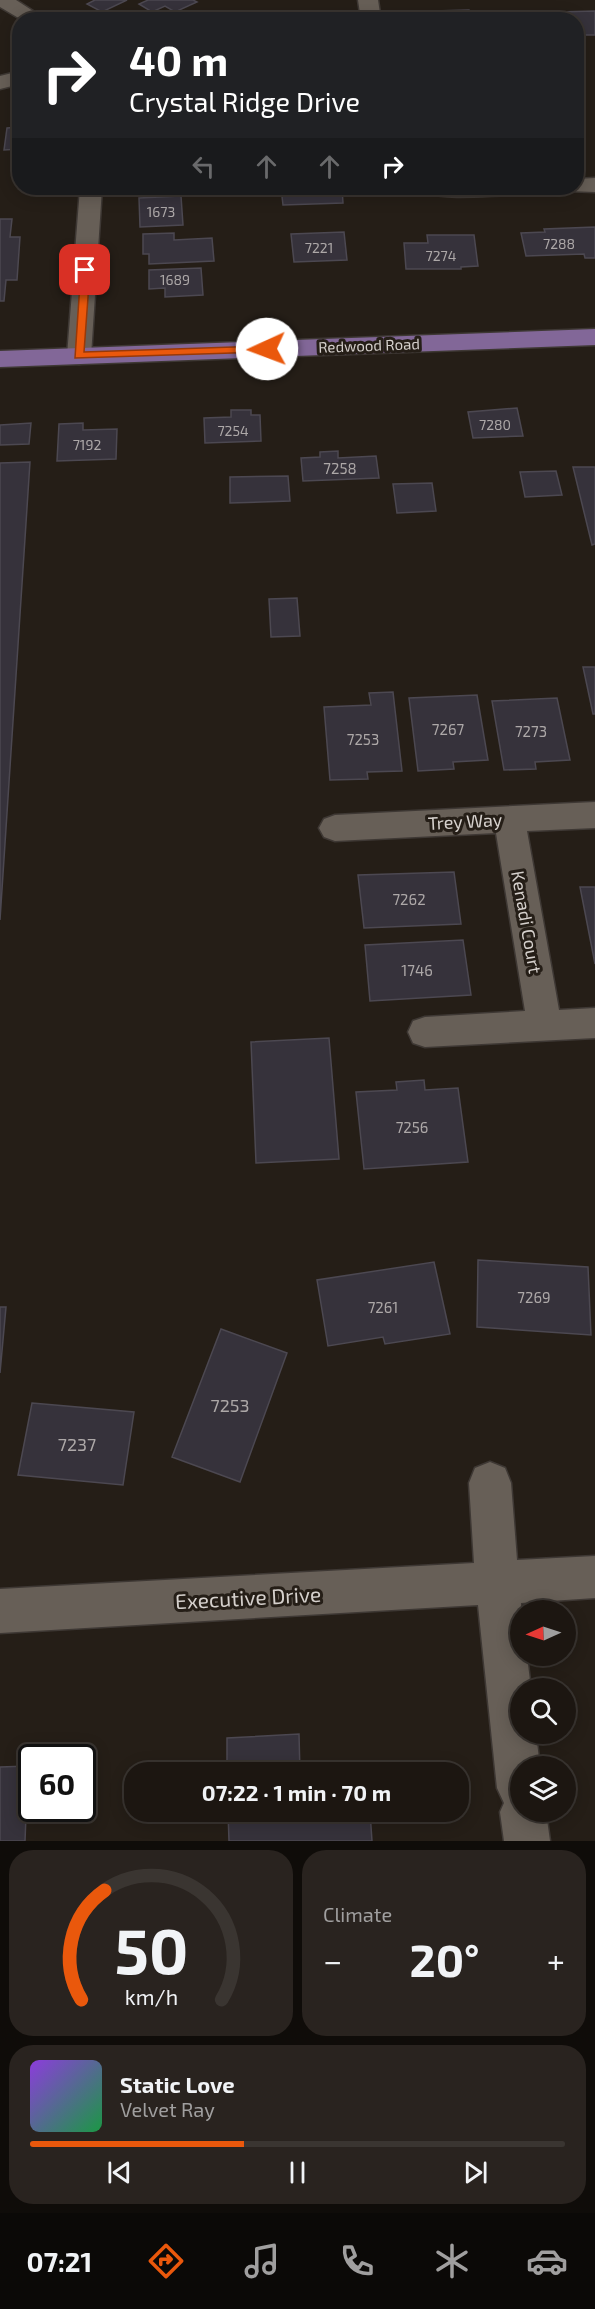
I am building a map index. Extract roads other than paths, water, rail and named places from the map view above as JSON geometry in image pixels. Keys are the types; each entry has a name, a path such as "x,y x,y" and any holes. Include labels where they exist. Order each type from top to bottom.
{"main road":[{"name":"Redwood Road","path":"0,359 595,337"}],"street":[{"path":"2,0 23,12"},
{"path":"79,356 90,195"},
{"name":"Trey Way","path":"335,828 595,815"},
{"name":"Kenadi Court","path":"509,819 545,1025"},
{"path":"425,1032 595,1023"},
{"path":"490,1483 497,1583 516,1756"},
{"name":"Executive Drive","path":"0,1611 595,1577"},
{"path":"524,1822 527,1841"}]}
